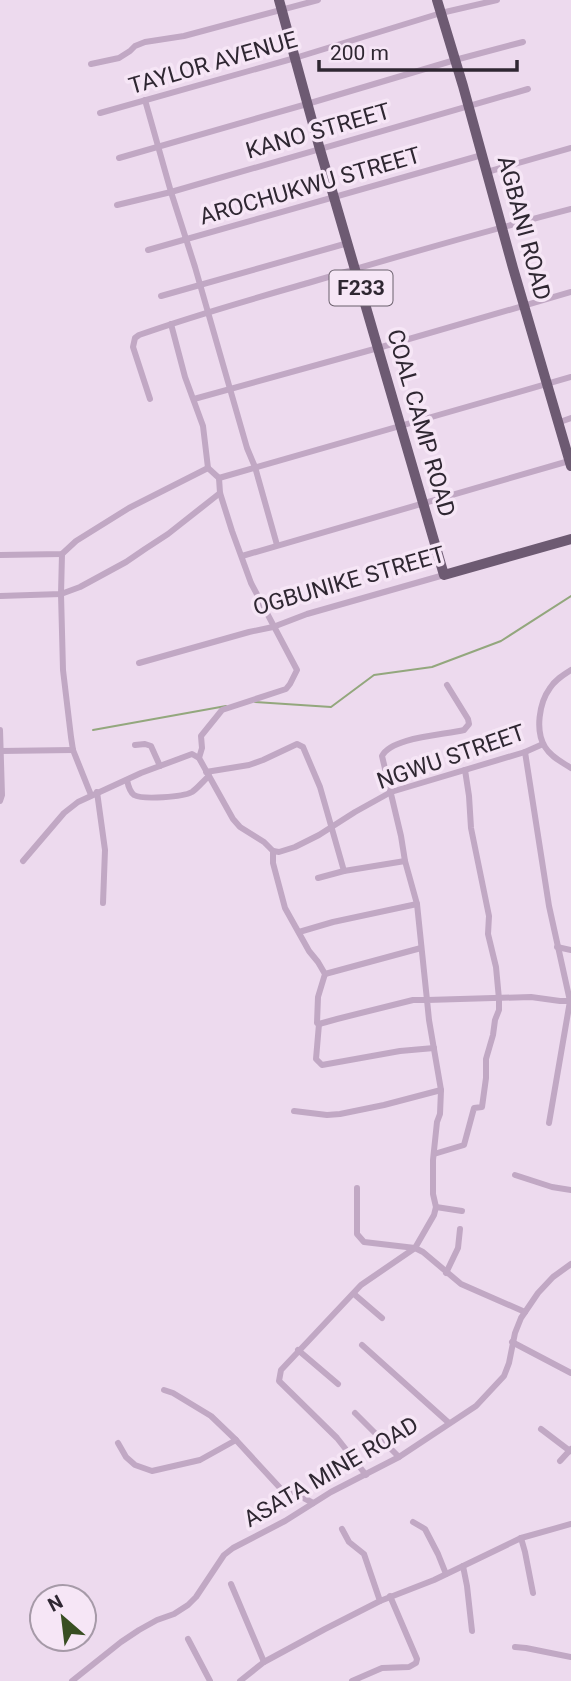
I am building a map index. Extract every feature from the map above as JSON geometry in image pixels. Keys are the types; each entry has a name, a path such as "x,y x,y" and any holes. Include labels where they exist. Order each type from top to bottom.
{"main road":[{"name":"AGBANI ROAD","path":"437,0 570,464"},
{"name":"COAL CAMP ROAD","path":"281,5 320,150 444,575"},
{"name":"OGBUNIKE STREET","path":"444,575 571,539"}],"street":[{"path":"92,64 118,58 145,42 184,36 281,5 317,0"},
{"name":"TAYLOR AVENUE","path":"100,113 441,13 498,0"},
{"path":"119,158 523,42"},
{"name":"KANO STREET","path":"117,205 320,150 528,89"},
{"path":"145,100 277,545"},
{"path":"487,172 571,148"},
{"name":"AROCHUKWU STREET","path":"148,250 482,155"},
{"path":"150,399 133,343 139,335 355,269 571,209"},
{"path":"161,296 348,243"},
{"path":"194,399 571,292"},
{"path":"170,324 203,426 208,468 219,478 220,493 251,583 297,670 286,689 222,710 201,736 199,758"},
{"path":"219,478 571,377"},
{"path":"557,423 571,418"},
{"path":"242,556 422,503 570,464"},
{"path":"0,555 62,554 76,541 129,508 208,468"},
{"path":"0,596 61,594 80,587 126,562 168,534 220,493"},
{"path":"62,554 63,670 73,750 94,793 105,850 103,903"},
{"name":"OGBUNIKE STREET","path":"139,663 273,627 306,614 444,575"},
{"path":"571,670 552,685 543,700 539,725 543,744 551,754 571,768"},
{"path":"366,1475 337,1438 279,1381 281,1370 361,1284 415,1248 436,1207 433,1187 434,1154 441,1090 429,1020 417,904 382,757 384,751 409,740 454,733 468,726 468,719 447,685"},
{"path":"0,730 0,802"},
{"path":"127,780 133,794 137,796 184,794 192,792 207,774 250,765 300,744 320,788 344,871"},
{"name":"NGWU STREET","path":"274,851 279,852 295,846 391,792 525,752 543,744"},
{"path":"135,745 151,746 160,766"},
{"path":"1,751 73,750"},
{"path":"525,752 557,947 570,1001 549,1123"},
{"path":"23,861 64,813 78,802 192,754 199,758 233,819 274,851 273,863 285,908 325,974 318,997 316,1059 322,1065 400,1051 434,1048"},
{"path":"434,1154 464,1145 474,1108 482,1107 486,1078 485,1059 499,1010 496,967 488,934 489,916 471,828 465,769"},
{"path":"318,878 344,871 405,862"},
{"path":"299,932 332,922 417,904"},
{"path":"557,947 571,950"},
{"path":"325,974 421,948"},
{"path":"319,1024 413,1000 531,997 570,1001"},
{"path":"294,1111 340,1114 441,1090"},
{"path":"515,1175 571,1190"},
{"path":"357,1188 357,1234 364,1242 415,1248 428,1255 461,1284 525,1312"},
{"path":"436,1207 462,1211"},
{"path":"446,1273 458,1248 460,1229"},
{"name":"ASATA MINE ROAD","path":"72,1681 139,1630 188,1605 228,1552 399,1457 475,1406 504,1376 512,1342 525,1312 553,1277 571,1264"},
{"path":"354,1294 382,1318"},
{"path":"512,1342 571,1373"},
{"path":"362,1345 449,1423"},
{"path":"299,1350 338,1384"},
{"path":"164,1391 173,1393 211,1416 282,1490 291,1491 313,1503"},
{"path":"355,1413 399,1457"},
{"path":"541,1429 570,1450 560,1461"},
{"path":"118,1443 126,1457 135,1465 152,1471 200,1460 236,1440"},
{"path":"413,1522 425,1529 446,1574"},
{"path":"240,1681 264,1662 380,1601 434,1580 521,1538 571,1524"},
{"path":"342,1529 349,1542 364,1554 380,1601"},
{"path":"521,1538 533,1593"},
{"path":"463,1566 472,1631"},
{"path":"231,1584 264,1662"},
{"path":"352,1681 382,1668 410,1667 416,1663 390,1597"},
{"path":"188,1639 210,1681"},
{"path":"516,1647 571,1657"}],"waterway":[{"path":"255,702 331,707 374,675 432,667 501,641 571,596"},
{"path":"93,730 226,706"}]}
